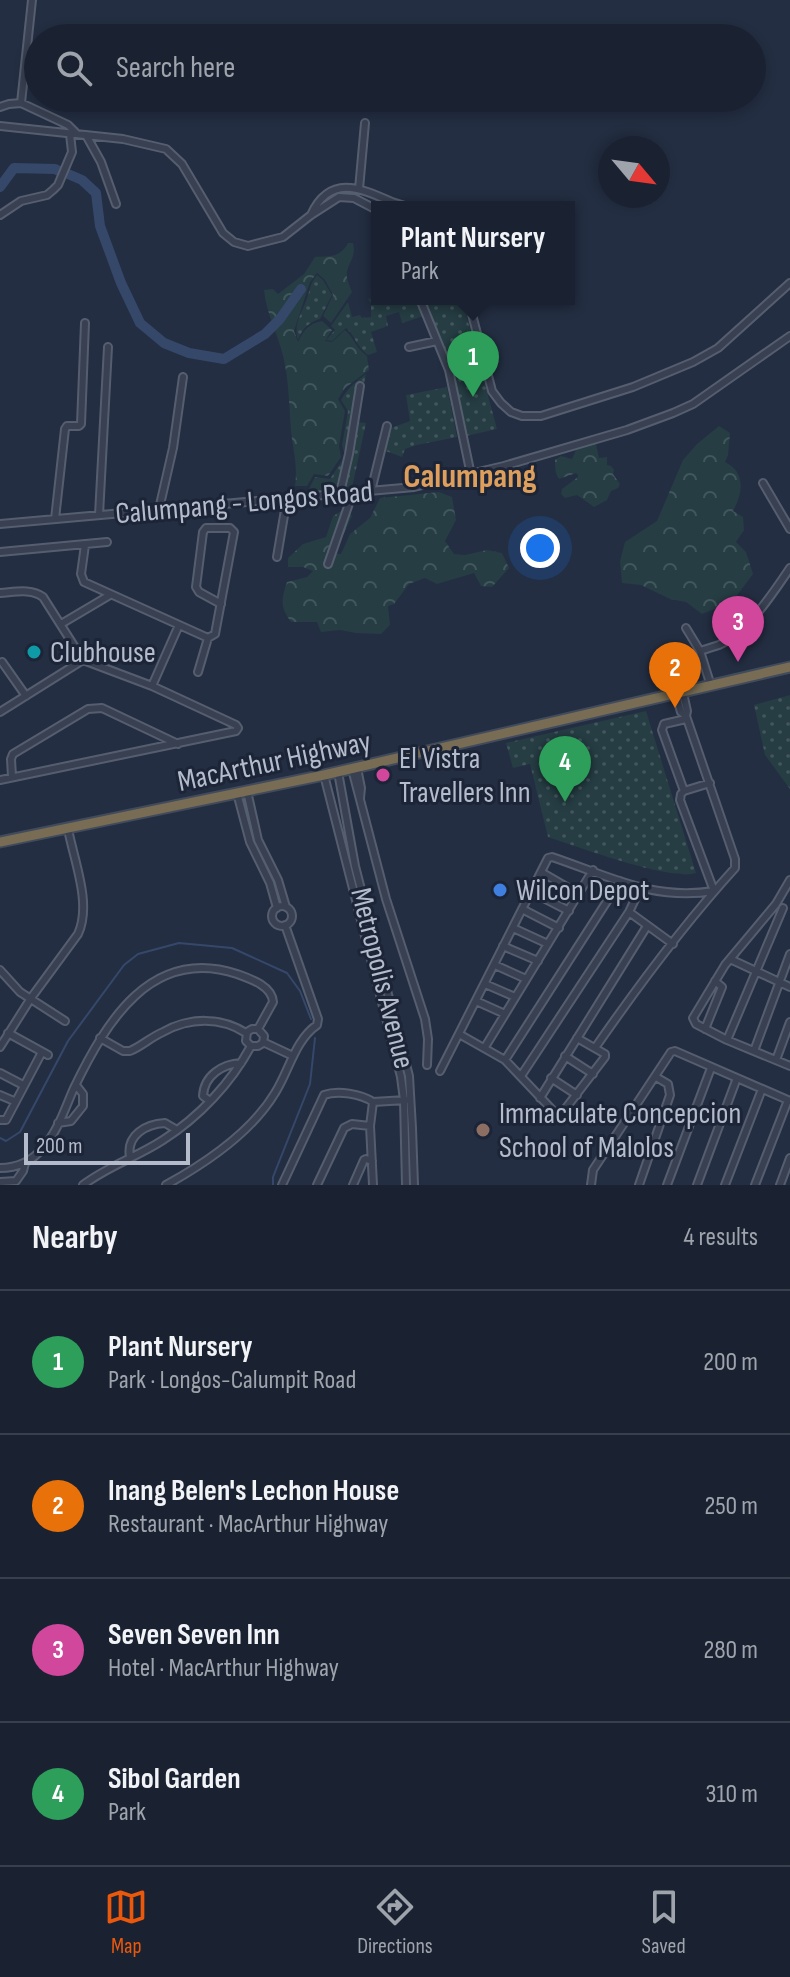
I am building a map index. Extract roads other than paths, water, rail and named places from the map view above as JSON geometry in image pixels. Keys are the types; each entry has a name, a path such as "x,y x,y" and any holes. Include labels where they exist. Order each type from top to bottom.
{"highway":[{"name":"MacArthur Highway","path":"0,842 338,772 790,667"}],"street":[{"path":"29,24 32,0"},
{"path":"21,103 24,75"},
{"path":"0,107 24,104"},
{"path":"0,215 21,201 47,195 53,190 72,152 73,134 68,125 40,112"},
{"path":"359,189 365,123"},
{"path":"0,126 86,135 166,149 182,164 223,233 234,242 248,246 283,237 339,197 354,198 371,207"},
{"path":"86,135 101,162 116,204"},
{"path":"311,215 327,194 340,187 359,189 389,201"},
{"path":"470,305 492,391 511,412 522,416 541,416 633,387 693,362 718,348 790,283"},
{"path":"422,305 449,370 471,475"},
{"path":"55,519 65,429 81,424 85,323"},
{"name":"Calumpang - Longos Road","path":"0,524 414,487 471,475 627,430 673,413 693,404 790,336"},
{"path":"409,347 437,341"},
{"path":"99,515 108,347"},
{"path":"159,509 173,448 183,377"},
{"path":"340,493 360,386"},
{"path":"371,491 387,426"},
{"path":"763,483 790,529"},
{"path":"328,564 353,492"},
{"path":"277,557 287,498"},
{"path":"198,672 208,638 215,634 221,604 234,532 230,528 206,528 196,587 199,592 221,604"},
{"path":"0,552 107,542"},
{"path":"85,545 81,574 84,582 208,638"},
{"path":"700,651 725,641 746,624 761,609 790,568"},
{"path":"0,593 37,593 48,603 83,660"},
{"path":"61,624 110,595"},
{"path":"152,686 179,625"},
{"path":"686,628 700,651 711,686"},
{"path":"1,660 26,696"},
{"path":"0,712 83,660 152,686 238,728 178,744 0,780"},
{"path":"595,1048 639,985 735,868 710,783 686,717 681,712 680,694"},
{"path":"12,777 13,754 88,709 102,708 178,744"},
{"path":"684,791 662,730 664,724 686,717"},
{"path":"354,768 386,899 425,1019 427,1065"},
{"name":"Metropolis Avenue","path":"338,772 355,866 409,1076 406,1185"},
{"name":"Metropolis Avenue","path":"324,775 408,1100 414,1185"},
{"path":"710,783 684,791 680,800 714,891"},
{"path":"328,790 340,786"},
{"path":"242,792 258,840 278,880 286,907 291,911 292,917 285,925"},
{"path":"242,792 250,842 270,883 277,908 273,914 274,920 285,925"},
{"path":"0,1047 82,925 84,905 68,829"},
{"path":"250,842 258,840"},
{"path":"440,1071 548,858 593,870 640,889 685,895 714,891"},
{"path":"485,1047 593,870"},
{"path":"541,872 579,894"},
{"path":"727,1040 783,908 790,880"},
{"path":"505,1060 620,881"},
{"path":"521,1076 629,912 640,889"},
{"path":"530,891 569,911"},
{"path":"277,908 286,907"},
{"path":"783,908 730,959 693,1018 696,1024 727,1040 790,1066"},
{"path":"522,909 559,928"},
{"path":"629,912 673,944"},
{"path":"166,1185 195,1170 238,1135 275,1094 305,1034 318,1022 285,925"},
{"path":"540,1098 647,926"},
{"path":"513,928 548,944"},
{"path":"503,946 538,961"},
{"path":"754,1051 790,954"},
{"path":"730,959 790,987"},
{"path":"495,965 526,979"},
{"path":"0,1168 25,1163 43,1148 100,1038 116,1014 151,983 178,971 199,968 237,974 271,992 273,1002 258,1029"},
{"path":"0,970 13,985 65,1021"},
{"path":"705,1029 722,987 715,981"},
{"path":"485,984 515,997"},
{"path":"476,1001 505,1014"},
{"path":"100,1038 123,1051 130,1051 176,1025 194,1021 217,1021 234,1025 246,1033"},
{"path":"776,1060 790,1022"},
{"path":"246,1033 258,1029 263,1033 263,1042"},
{"path":"0,1120 6,1120 23,1085 45,1053 8,1033"},
{"path":"246,1033 246,1041 251,1046 263,1042"},
{"path":"459,1034 505,1060 559,1117 605,1057 605,1054 577,1038"},
{"path":"263,1042 293,1056"},
{"path":"83,1185 97,1174 177,1130 228,1082 251,1046"},
{"path":"591,1185 593,1170 671,1052 675,1051 789,1100 755,1185"},
{"path":"565,1056 593,1074"},
{"path":"210,1101 203,1096 203,1090 211,1076 226,1065 242,1063"},
{"path":"667,1185 711,1068"},
{"path":"0,1073 23,1085"},
{"path":"639,1185 670,1095 668,1084 656,1077"},
{"path":"551,1078 577,1095"},
{"path":"697,1185 737,1078"},
{"path":"58,1123 71,1121 83,1106 83,1094 76,1085"},
{"path":"725,1185 762,1089"},
{"path":"0,1095 14,1101"},
{"path":"282,1185 324,1095 361,1096 373,1102 408,1100"},
{"path":"373,1102 370,1126 373,1185"},
{"path":"130,1157 131,1141 147,1126 165,1123 177,1130"},
{"path":"317,1185 344,1128 352,1124 370,1126"},
{"path":"780,1185 790,1158"},
{"path":"353,1185 364,1160 372,1161"},
{"path":"0,1182 16,1181 25,1163"}],"waterway":[{"path":"0,187 14,168 59,171"},
{"path":"68,174 82,180 96,193 100,226 121,283 140,323 164,343 189,353 224,359 265,334 301,289"},
{"path":"0,1138 6,1141 20,1132 68,1041 124,965 138,954 179,943 232,948 287,973 300,991 311,1019"},
{"path":"273,1185 273,1177 310,1084 315,1038"}],"place":[{"name":"Plant Nursery","path":"473,397"},
{"name":"Clubhouse","path":"34,652"},
{"name":"Seven Seven Inn","path":"738,662"},
{"name":"Inang Belen's Lechon House","path":"675,708"},
{"name":"El Vistra Travellers Inn","path":"383,775"},
{"name":"Sibol Garden","path":"565,802"},
{"name":"Wilcon Depot","path":"500,890"},
{"name":"Immaculate Concepcion School of Malolos","path":"483,1130"}],"district":[{"name":"Calumpang","path":"470,475"}]}
